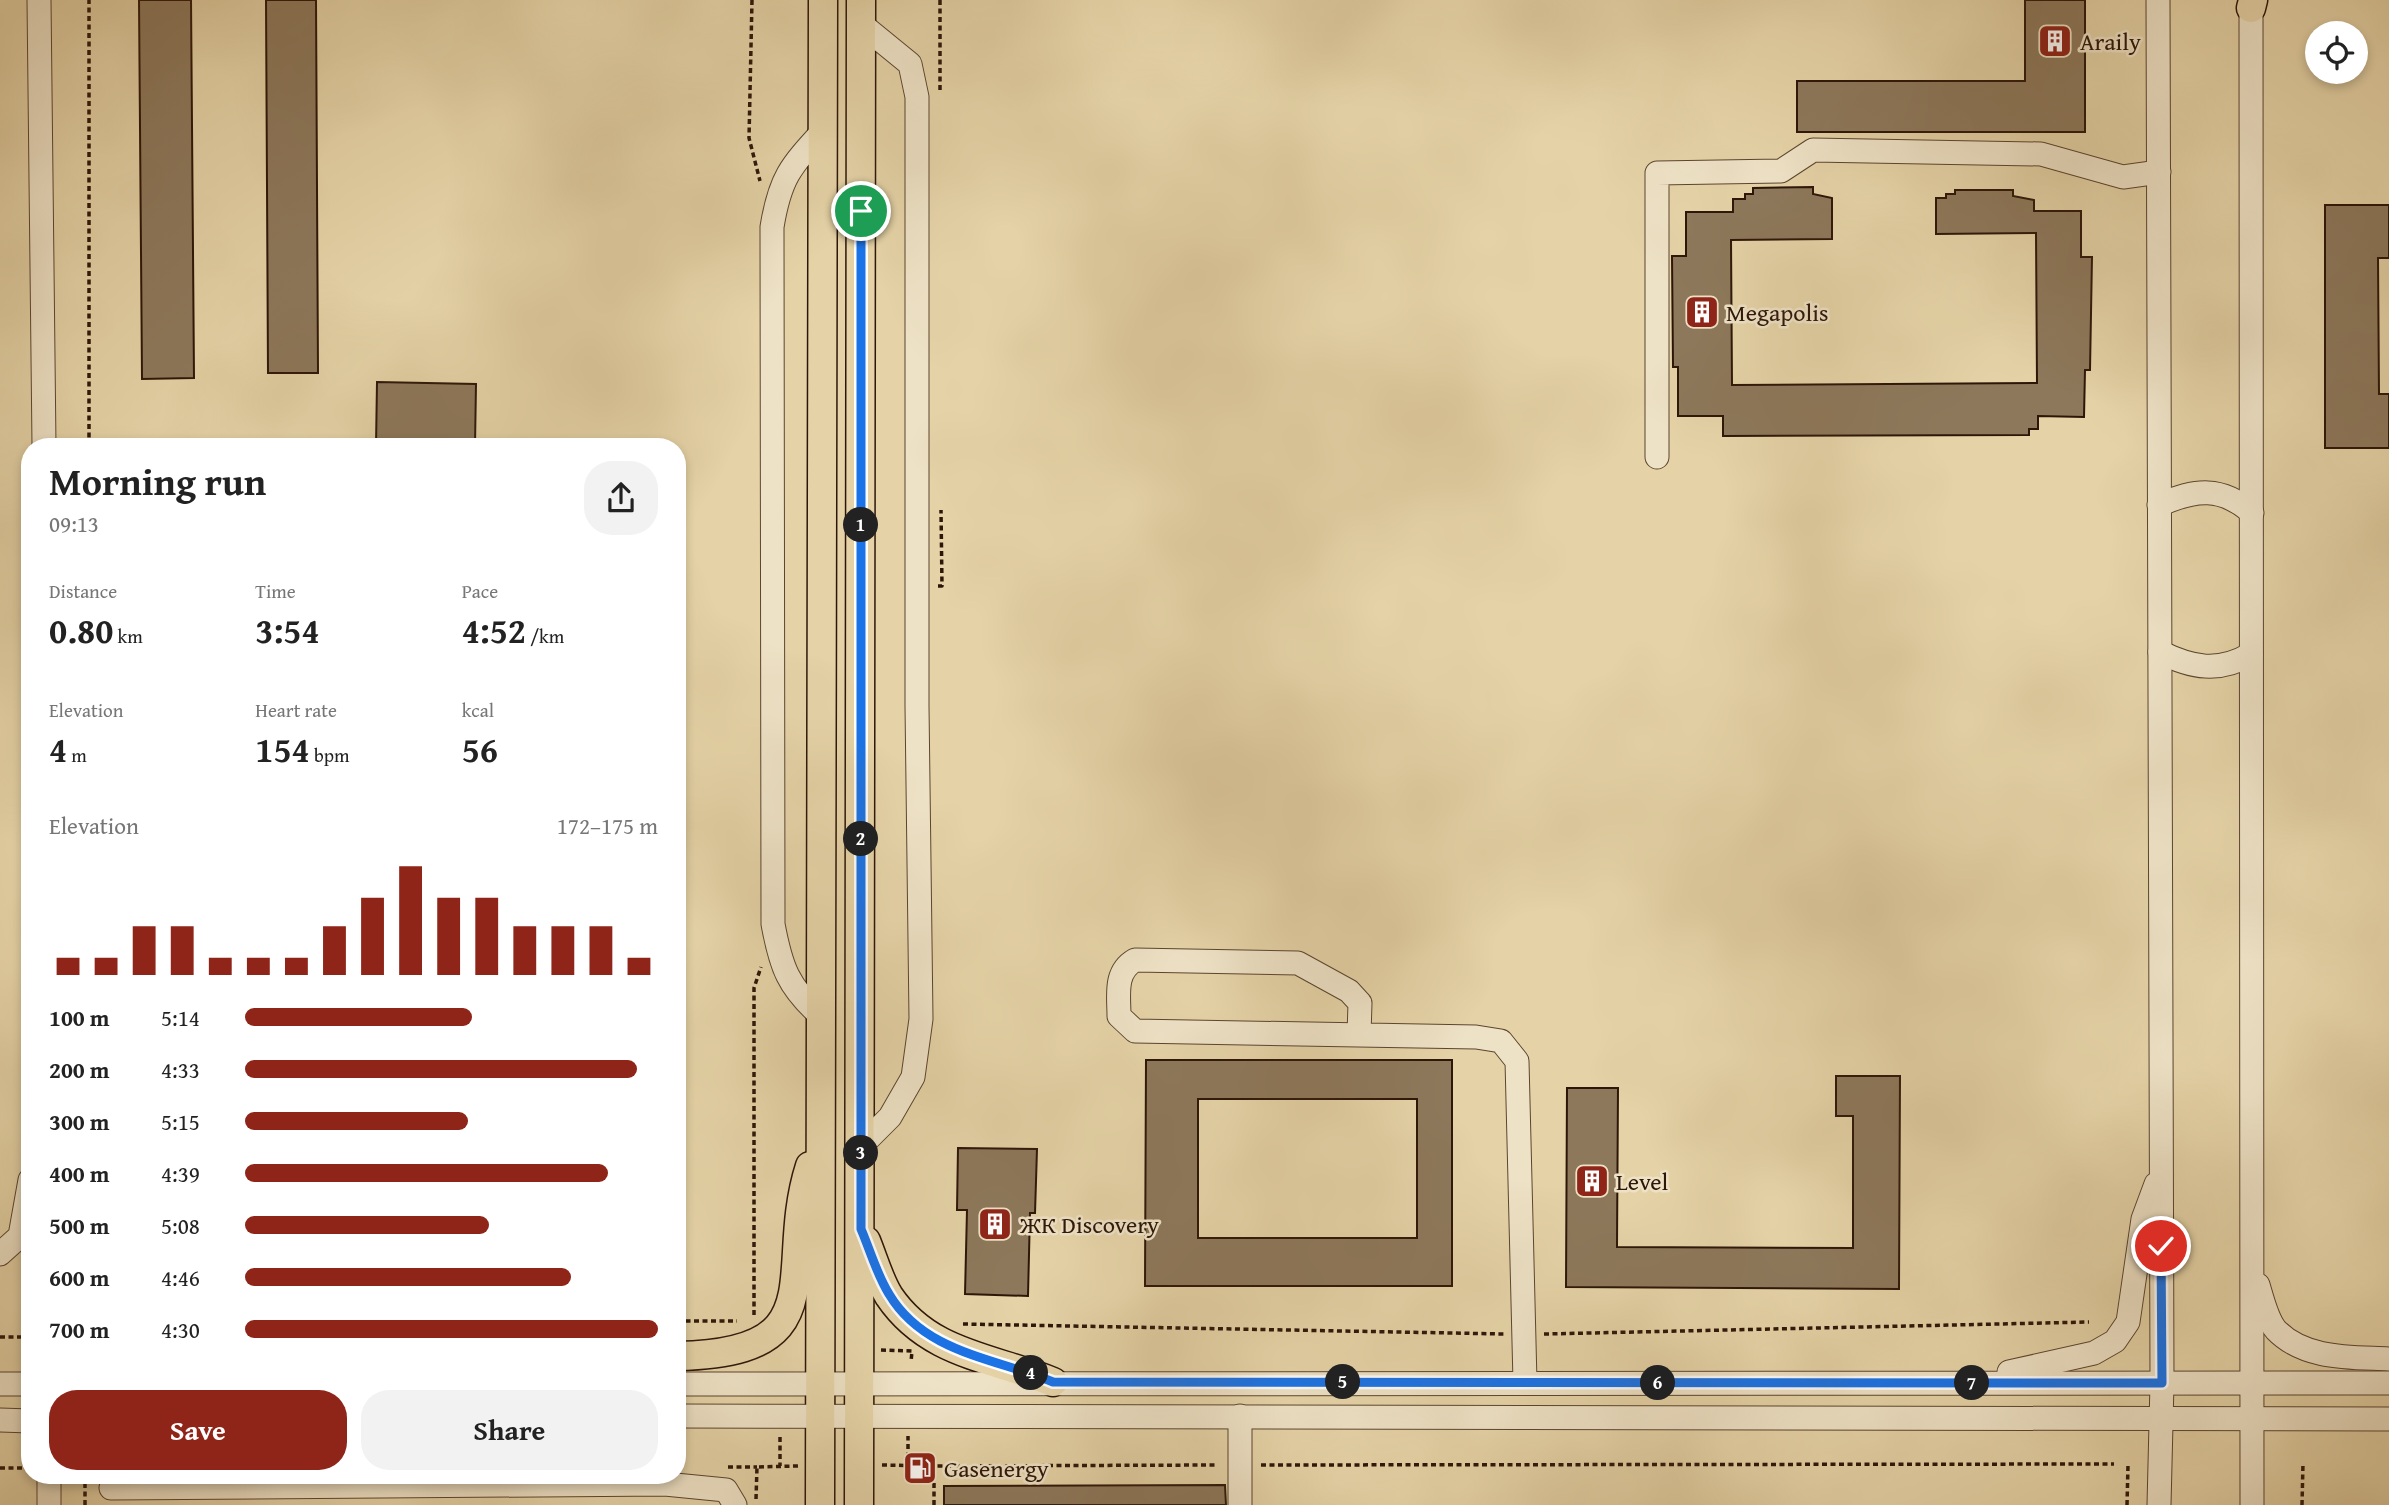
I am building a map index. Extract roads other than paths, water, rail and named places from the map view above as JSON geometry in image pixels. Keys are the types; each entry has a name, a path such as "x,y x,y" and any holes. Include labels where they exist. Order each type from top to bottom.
{"main road":[{"path":"820,1505 823,0"},
{"path":"859,1505 862,1415 861,12"},
{"path":"686,1355 741,1351 769,1338 786,1317 795,1284 802,1191 821,1130"},
{"path":"861,1229 889,1295 918,1343 1015,1367 1053,1382"}],"street":[{"path":"39,0 44,438"},
{"path":"2158,0 2162,1383 2159,1505"},
{"path":"2252,3 2252,1505"},
{"path":"861,12 910,64 917,97 917,706 921,1019 913,1077 890,1117 861,1146"},
{"path":"821,1016 798,996 780,963 773,924 772,227 777,195 789,169 823,131"},
{"path":"1657,457 1657,173 1781,171 1813,150 2041,154 2123,177 2159,172"},
{"path":"2160,505 2198,493 2222,494 2236,499 2252,513"},
{"path":"2160,652 2184,664 2203,667 2237,663 2251,654"},
{"path":"1359,1035 1360,1003 1349,991 1298,963 1135,960 1126,966 1119,980 1119,1016 1135,1031 1359,1035 1476,1037 1501,1041 1517,1061 1525,1382"},
{"path":"1954,1383 2055,1364 2094,1353 2115,1341 2128,1322 2143,1219 2161,1171"},
{"path":"0,1254 20,1236 21,1230"},
{"path":"2253,1273 2275,1330 2305,1348 2333,1357 2389,1359"},
{"path":"686,1384 2389,1383"},
{"path":"0,1384 21,1384"},
{"path":"686,1416 2389,1419"},
{"path":"1240,1416 1240,1505"},
{"path":"0,1420 21,1421"},
{"path":"49,1505 50,1484"},
{"path":"111,1488 413,1488 665,1484 726,1490 736,1505"}],"place":[{"name":"Araily","path":"2055,41"},
{"name":"Megapolis","path":"1702,312"},
{"name":"Level","path":"1592,1181"},
{"name":"ЖК Discovery","path":"995,1224"},
{"name":"Gasenergy","path":"920,1468"}]}
